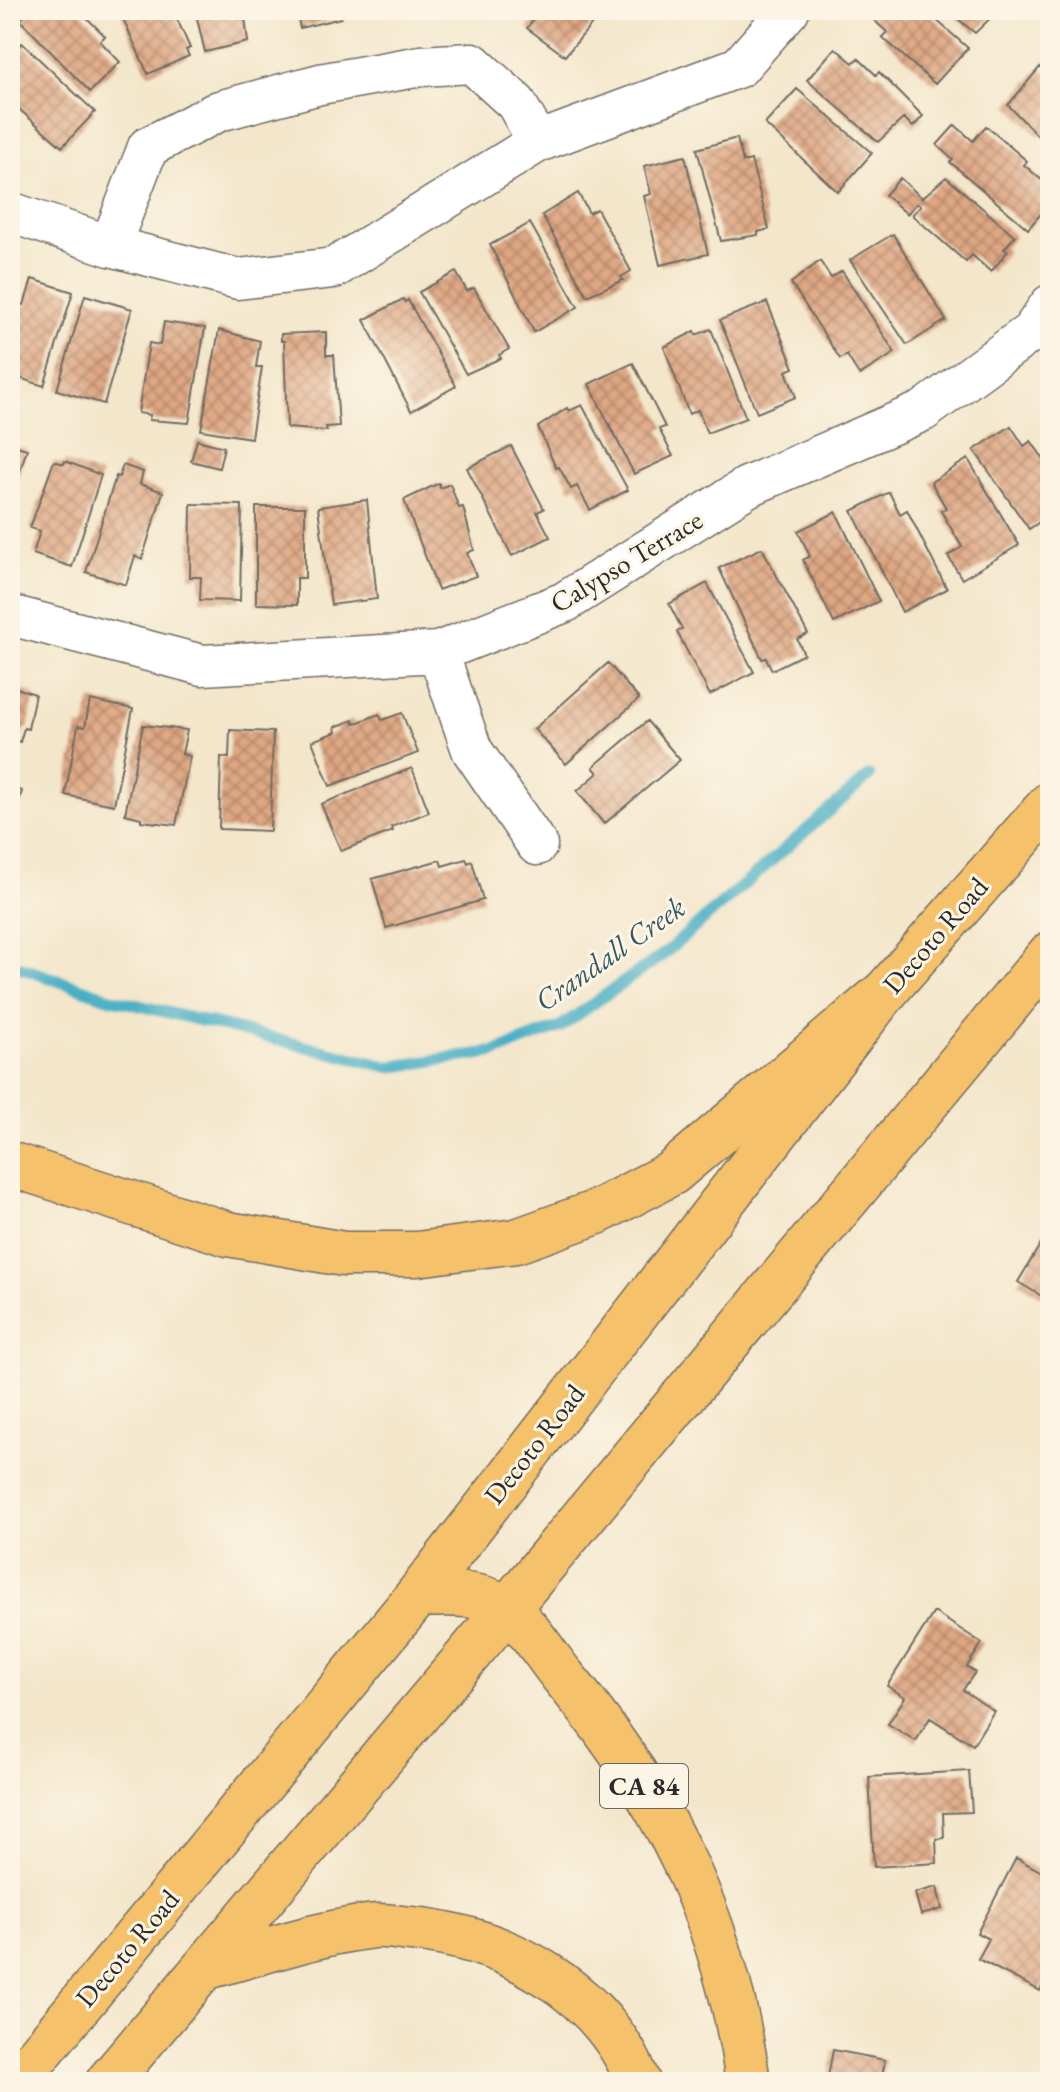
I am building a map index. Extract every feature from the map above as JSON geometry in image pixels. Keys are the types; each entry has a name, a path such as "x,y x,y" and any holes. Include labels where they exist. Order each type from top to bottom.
{"main road":[{"name":"Decoto Road","path":"16,2082 418,1595 886,991 1050,804"},
{"path":"108,2082 507,1609 1050,954"},
{"path":"10,1164 228,1234 344,1254 417,1254 516,1241 597,1212 672,1173 886,991"},
{"path":"418,1595 455,1594 482,1598 507,1609"},
{"name":"CA 84","path":"507,1609 599,1721 640,1778 682,1853 714,1929 738,2015 748,2082"},
{"path":"207,1967 376,1926 453,1933 526,1960 588,2005 631,2064 638,2082"}],"street":[{"path":"10,212 110,246 238,279 334,268 538,142 739,67 789,10"},
{"path":"110,246 148,147 219,111 320,84 421,66 472,63 516,103 538,142"},
{"name":"Calypso Terrace","path":"10,615 202,665 438,652 565,602 747,487 923,411 1044,330"},
{"path":"438,652 472,750 537,845"}],"building":[{"path":"30,10 79,10 105,36 100,41 120,62 90,92 20,20"},
{"path":"119,10 173,10 190,48 186,50 189,56 148,74"},
{"path":"195,10 244,10 248,42 205,52"},
{"path":"296,10 339,10 341,18 300,28"},
{"path":"541,10 604,10 565,56 527,28"},
{"path":"868,10 925,10 968,48 935,84 882,37 887,32 866,13"},
{"path":"947,10 999,10 975,33"},
{"path":"22,43 95,112 62,147 10,101 10,56"},
{"path":"835,48 853,63 858,58 876,75 879,72 923,116 913,127 904,118 878,142 807,80"},
{"path":"1040,67 1050,76 1050,142 1042,135 1040,138 1008,105"},
{"path":"797,89 872,153 838,192 765,124"},
{"path":"955,125 973,141 986,126 1027,161 1024,165 1050,187 1050,203 1028,229 950,162 953,160 937,145"},
{"path":"737,138 743,162 751,160 769,229 758,232 758,235 721,241 697,149"},
{"path":"685,156 708,254 660,265 644,196 651,194 644,166"},
{"path":"946,177 1015,236 1004,249 1008,251 991,272 972,255 966,262 912,215 921,206 917,203 907,214 885,195 900,178 922,198"},
{"path":"578,193 589,213 597,209 631,271 621,277 623,280 587,296 542,215"},
{"path":"530,223 578,307 534,332 490,245"},
{"path":"893,234 946,320 907,345 850,260"},
{"path":"820,261 831,278 842,271 895,353 859,375 847,355 840,359 791,283"},
{"path":"456,272 467,291 474,288 509,349 499,355 501,358 466,374 419,292"},
{"path":"32,279 73,292 44,386 10,375 10,327 17,303 24,305"},
{"path":"85,295 132,309 104,404 57,390"},
{"path":"403,299 405,302 408,300 456,386 411,411 364,320"},
{"path":"767,302 794,368 786,371 796,397 757,413 720,320"},
{"path":"164,322 205,328 189,423 149,420 150,415 138,413 149,343 160,345"},
{"path":"711,329 746,418 707,433 698,410 689,414 664,347 695,331 696,335"},
{"path":"219,330 260,341 256,367 262,367 251,438 201,430"},
{"path":"326,332 326,355 334,355 339,426 326,427 327,431 287,428 284,341 281,341 281,334"},
{"path":"633,363 665,427 659,429 673,456 634,474 589,384"},
{"path":"582,405 628,490 590,510 577,486 571,489 559,467 556,468 538,427 567,408 569,411"},
{"path":"1011,426 1024,446 1031,441 1050,468 1050,515 1029,529 974,450"},
{"path":"197,440 224,447 219,468 191,461"},
{"path":"10,444 27,449 11,499 10,499"},
{"path":"511,446 544,509 537,512 550,537 512,556 467,468"},
{"path":"968,459 1019,545 962,579 948,556 962,547 941,511 946,508 931,482"},
{"path":"54,461 64,464 65,461 101,475 72,567 33,554 40,531 30,528"},
{"path":"123,465 143,472 140,484 163,492 142,559 135,556 126,585 86,572 116,476 119,477"},
{"path":"439,483 440,488 450,484 459,508 463,507 474,550 467,553 476,576 438,590 404,500"},
{"path":"889,492 900,514 907,510 947,589 902,612 852,511"},
{"path":"367,500 377,599 331,605 318,507"},
{"path":"191,504 242,505 240,601 200,600 201,577 190,577"},
{"path":"256,507 305,507 305,578 297,578 297,605 256,604"},
{"path":"836,512 879,601 834,623 803,560 810,556 798,531"},
{"path":"762,548 808,634 797,639 804,654 772,670 766,658 762,659 719,568"},
{"path":"707,583 754,672 710,695 677,632 682,629 669,604"},
{"path":"608,663 639,699 566,764 534,729"},
{"path":"10,686 35,694 28,729 24,728 20,742 10,739"},
{"path":"90,700 133,709 114,805 65,795 78,726 85,727"},
{"path":"402,713 418,753 330,786 312,741 336,732 335,727 353,720 354,724 379,714 382,720"},
{"path":"647,721 680,760 604,824 577,791 598,773 593,767"},
{"path":"143,725 187,730 182,754 190,756 176,825 141,821 141,818 125,814"},
{"path":"230,730 273,732 270,831 219,829 221,757 229,758"},
{"path":"412,768 429,812 391,827 393,831 341,851 321,804"},
{"path":"10,786 22,791 17,809 10,807"},
{"path":"466,859 468,863 472,861 483,900 386,928 372,879 440,860 442,866"},
{"path":"1050,1228 1050,1301 1018,1282"},
{"path":"1050,1580 1050,1603 1045,1602"},
{"path":"934,1612 982,1643 967,1667 975,1672 963,1690 994,1711 973,1745 930,1718 916,1741 888,1724 905,1697 887,1686"},
{"path":"969,1771 972,1812 943,1813 944,1838 936,1839 937,1863 874,1867 869,1777"},
{"path":"1016,1858 1050,1876 1050,1971 1040,1991 978,1959 989,1939 977,1933"},
{"path":"937,1887 942,1909 921,1915 915,1893"},
{"path":"833,2050 885,2060 881,2082 827,2082"}],"waterway":[{"name":"Crandall Creek","path":"10,964 109,998 389,1067 494,1052 560,1027 664,954 869,776"}]}
